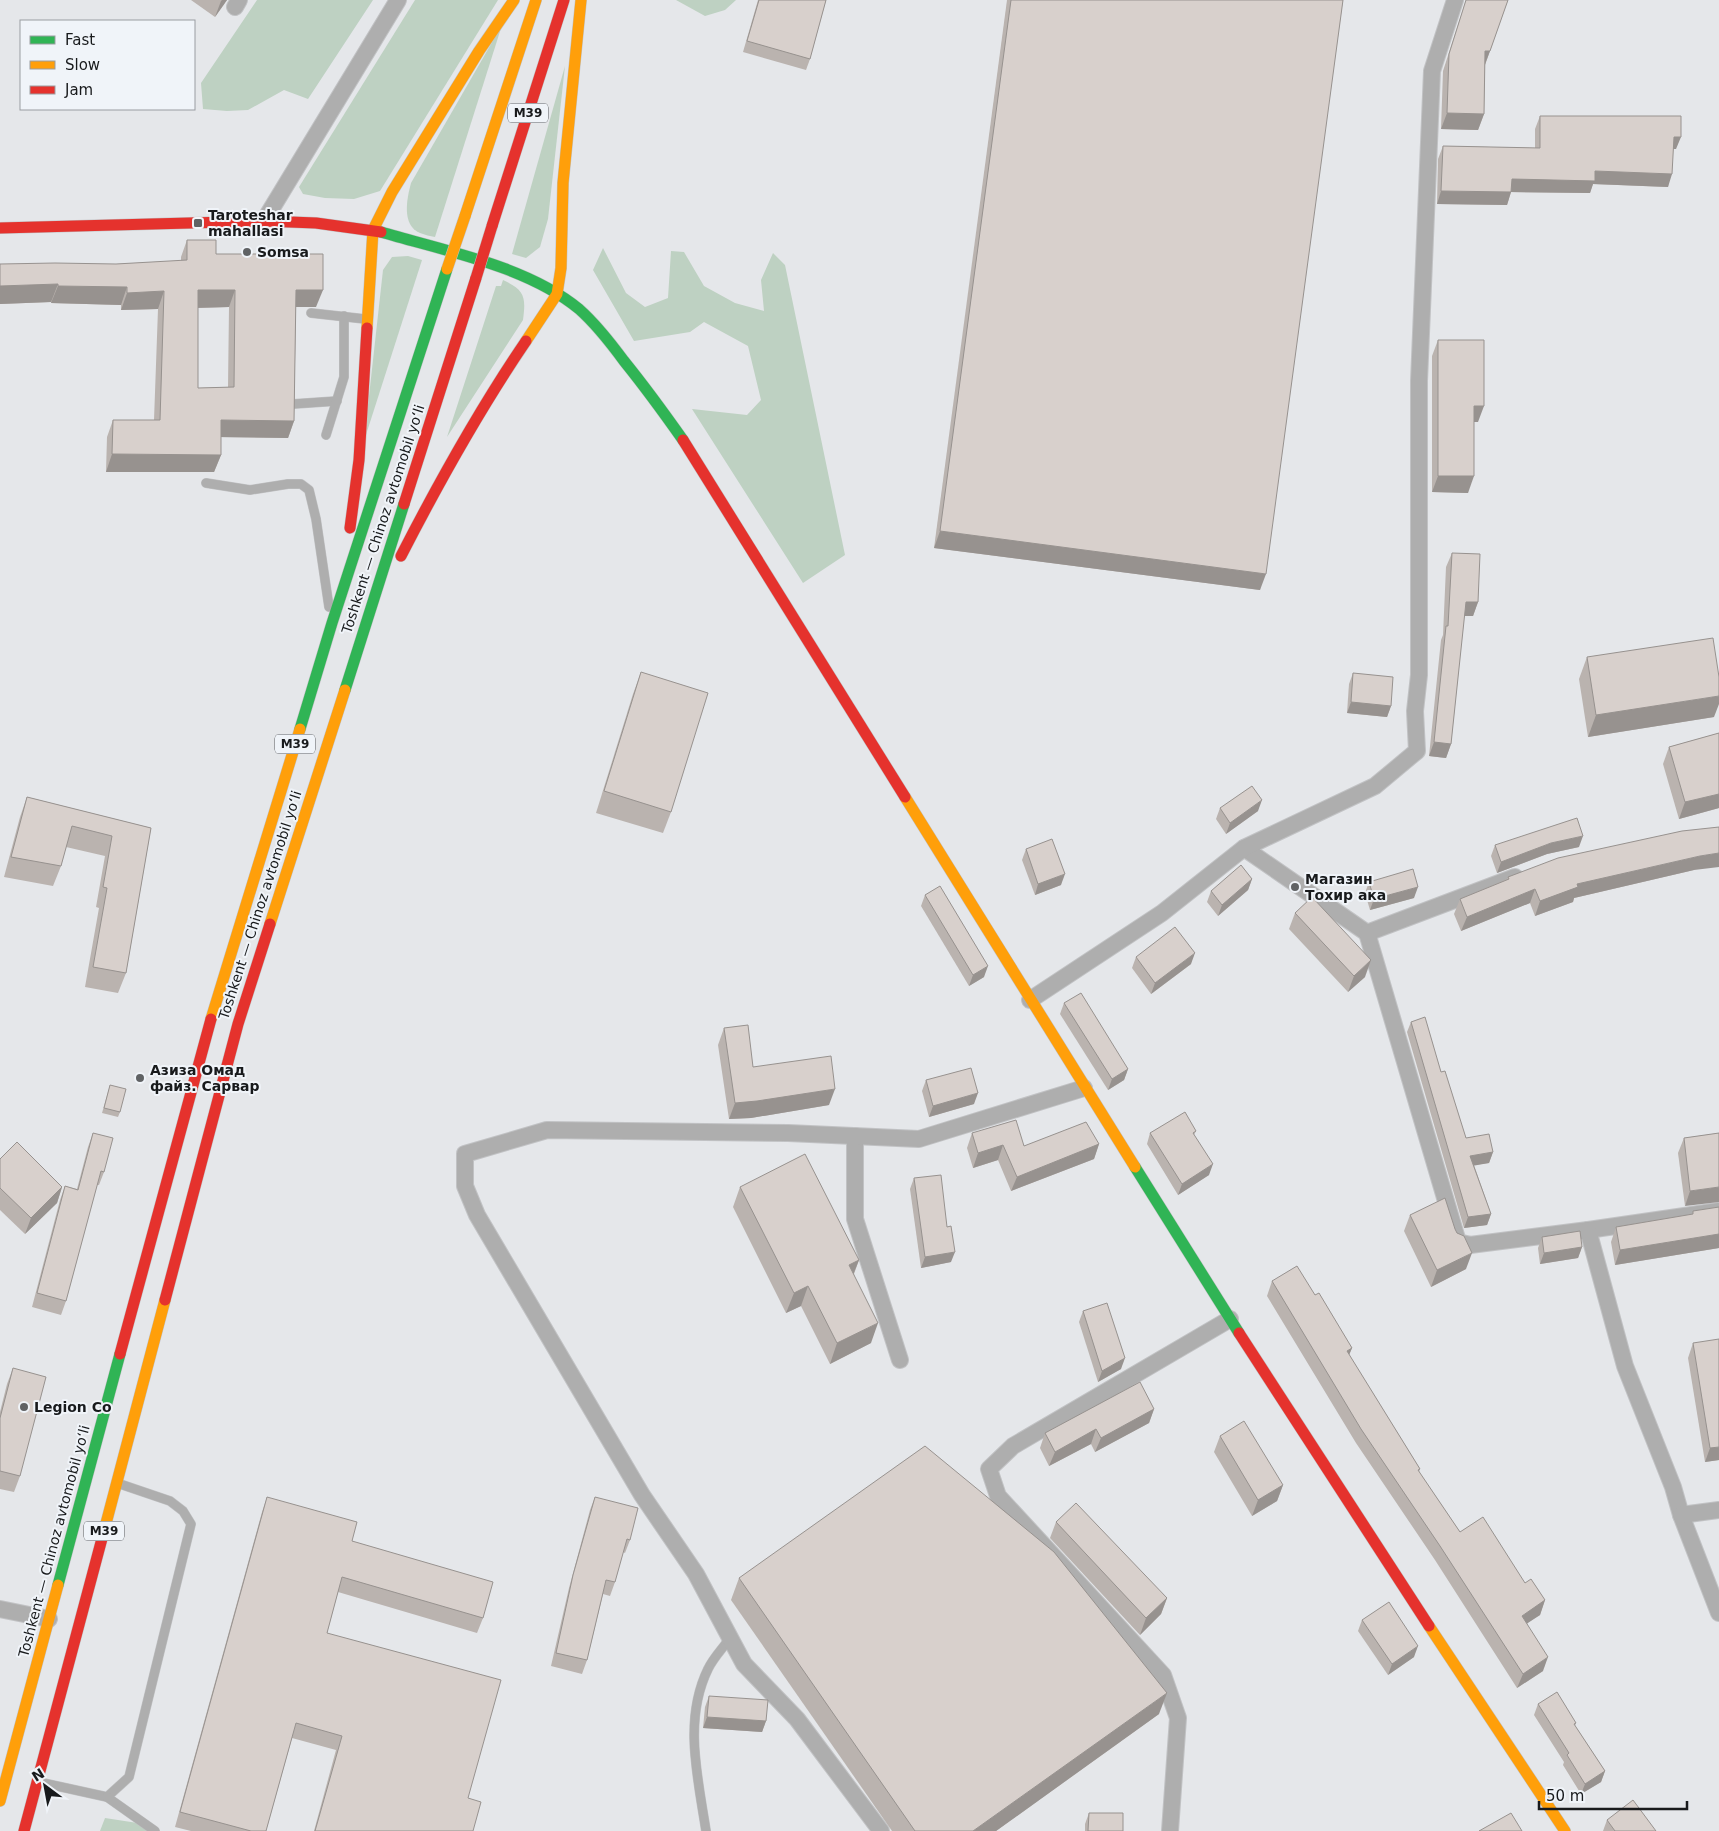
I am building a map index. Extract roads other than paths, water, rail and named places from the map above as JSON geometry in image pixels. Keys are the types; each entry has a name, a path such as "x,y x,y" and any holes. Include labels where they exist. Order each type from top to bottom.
{"main road":[{"path":"332,623 348,551 359,460 354,378 368,319 373,230 392,192 479,51 514,0"},
{"name":"Toshkent — Chinoz avtomobil yoʻli","path":"0,1801 210,1024 332,623 536,0"},
{"name":"Toshkent — Chinoz avtomobil yoʻli","path":"24,1831 238,1024 564,0"},
{"path":"364,629 460,444 492,391 557,294 561,268 563,183 581,0"},
{"path":"0,228 264,221 373,230 508,269 557,294 578,309 600,330"},
{"path":"561,268 600,330 653,397 689,450 1084,1088 1230,1319 1484,1713 1565,1831"}],"street":[{"path":"264,221 398,0"},
{"path":"1030,1000 1162,913 1244,848 1375,786 1417,751 1415,711 1419,675 1419,382 1432,70 1455,0"},
{"path":"1244,848 1368,934 1458,1242 1470,1245 1719,1211"},
{"path":"1368,934 1532,870"},
{"path":"881,1831 798,1719 744,1664 696,1574 642,1495 478,1215 465,1186 465,1154 547,1130 788,1133 919,1139 1084,1088"},
{"path":"855,1136 855,1219 900,1360"},
{"path":"1588,1230 1625,1366 1673,1487 1681,1515 1719,1613"},
{"path":"1170,1831 1178,1718 1163,1674 998,1496 989,1469 1013,1446 1230,1319"},
{"path":"1681,1515 1719,1510"},
{"path":"0,1609 49,1619"}],"lane":[{"path":"311,313 368,319"},
{"path":"326,435 337,402 354,378 344,316"},
{"path":"292,404 337,402"},
{"path":"206,483 250,490 288,484 301,484 309,490 316,519 332,623"},
{"path":"107,1797 129,1777 191,1524 183,1511 170,1501 117,1483"},
{"path":"706,1831 694,1755 696,1708 708,1669 730,1638"},
{"path":"37,1782 107,1797 155,1831"}],"place":[{"name":"Taroteshar mahallasi","path":"198,223"},
{"name":"Somsa","path":"247,252"},
{"name":"Магазин Тохир ака","path":"1295,887"},
{"name":"Азиза Омад файз. Сарвар","path":"140,1078"},
{"name":"Legion Co","path":"24,1407"}]}
